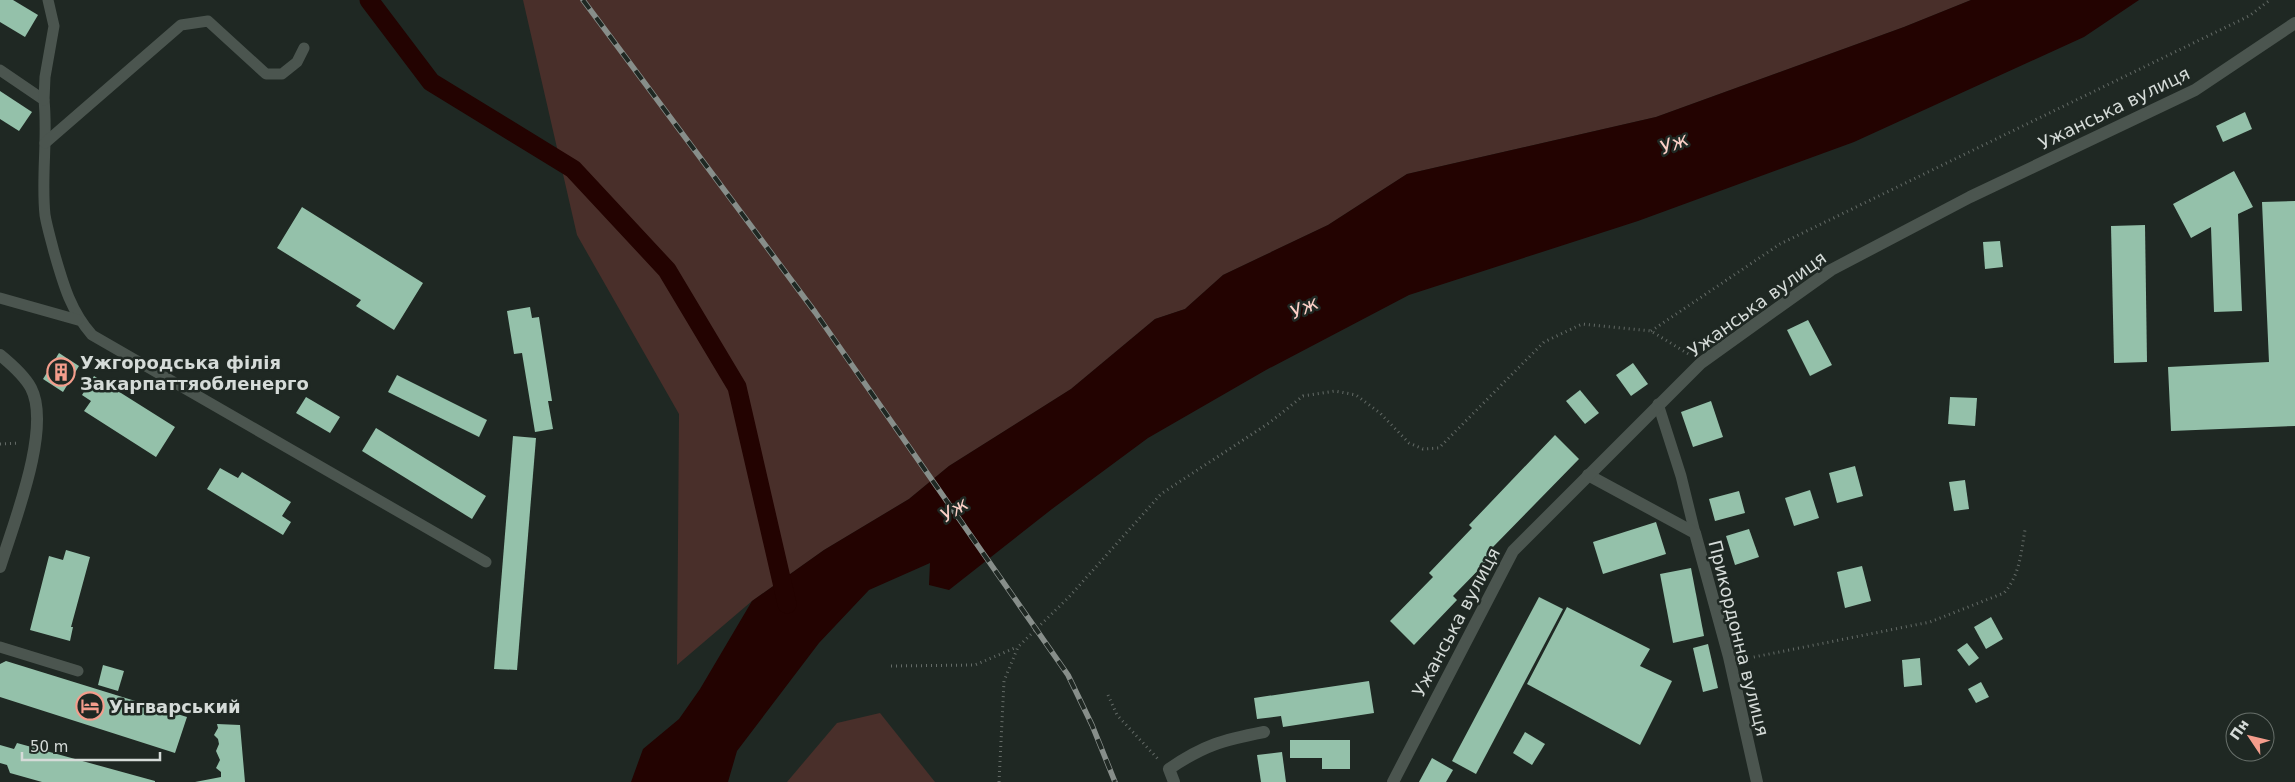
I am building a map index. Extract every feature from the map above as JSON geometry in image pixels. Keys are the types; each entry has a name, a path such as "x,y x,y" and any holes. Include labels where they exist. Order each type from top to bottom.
{"street":[{"name":"Ужанська вулиця","path":"1393,782 1512,551 1658,404 1701,364 1831,270 1970,196 2196,90 2295,23"},
{"path":"0,355 16,368 32,389 37,415 36,441 30,470 0,567"},
{"name":"Прикордонна вулиця","path":"1588,475 1695,532 1729,657 1757,782"},
{"path":"1174,782 1169,769 1191,754 1220,741 1264,732"}],"lane":[{"path":"48,0 54,26 45,77 45,216 67,297 78,320 92,335 106,345 486,562"},
{"path":"45,143 181,25 208,21 266,74 282,74 297,62 304,48"},
{"path":"0,70 44,100"},
{"path":"0,298 78,320"},
{"path":"1658,404 1681,476 1695,532"},
{"path":"0,647 78,671"}],"path":[{"path":"1651,331 1780,244 2249,16 2270,0"},
{"path":"891,666 975,665 1018,647 1069,597 1160,494 1268,423 1303,396 1336,391 1356,395 1380,413 1409,443 1423,449 1439,448 1544,342 1582,324 1651,331 1701,364"},
{"path":"1729,657 1749,659 1930,622 2004,593 2012,584 2016,575 2025,530"},
{"path":"999,782 1004,681 1018,647"},
{"path":"1108,695 1117,715 1160,763 1169,769"}],"shaded area":[{"path":"523,0 1971,0 1904,27 1656,117 1407,174 1328,225 1223,275 1185,309 1155,319 1071,389 949,466 909,499 824,550 752,601 677,665 679,414 577,235"},
{"path":"880,713 935,782 787,782 837,723"}],"water":[{"name":"Уж","path":"1971,0 2139,0 2084,37 1854,142 1638,221 1409,295 1266,370 1148,438 1052,509 949,590 929,585 930,563 869,590 819,643 737,751 728,782 631,782 643,749 679,719 700,689 752,601 824,550 909,499 949,466 1071,389 1155,319 1185,309 1223,275 1328,225 1407,174 1656,117 1904,27"}],"building":[{"path":"0,0 13,0 38,15 25,37 0,22"},
{"path":"0,91 32,112 19,131 0,119"},
{"path":"2245,112 2252,129 2223,142 2216,126"},
{"path":"2234,171 2253,207 2238,214 2242,311 2214,312 2211,227 2191,238 2173,204"},
{"path":"2295,201 2295,426 2171,431 2168,367 2269,362 2262,202"},
{"path":"302,207 423,283 394,330 356,306 361,300 277,248"},
{"path":"2145,225 2147,362 2114,363 2111,226"},
{"path":"2000,241 2003,267 1985,269 1983,242"},
{"path":"530,307 532,318 539,317 552,401 548,401 553,429 535,432 522,353 514,354 507,311"},
{"path":"1808,320 1832,365 1810,376 1787,330"},
{"name":"Ужгородська філія Закарпаттяобленерго","path":"59,353 79,366 63,392 43,379"},
{"path":"1633,363 1648,384 1631,396 1616,375"},
{"path":"397,375 487,420 479,437 388,392"},
{"path":"94,376 175,427 156,457 84,411 91,401 82,395"},
{"path":"1580,390 1599,413 1585,424 1566,401"},
{"path":"306,397 340,417 330,433 296,413"},
{"path":"1950,397 1977,398 1975,426 1948,424"},
{"path":"1711,401 1723,437 1693,447 1681,412"},
{"path":"376,428 486,496 472,519 362,451"},
{"path":"1555,435 1579,459 1492,548 1496,552 1453,596 1457,600 1414,645 1390,621 1433,577 1429,573 1472,528 1469,525"},
{"path":"513,436 536,438 517,670 494,669"},
{"path":"1855,466 1863,496 1837,503 1829,473"},
{"path":"220,468 238,478 242,472 291,502 282,516 291,522 283,535 207,489"},
{"path":"1965,480 1969,509 1954,511 1949,482"},
{"path":"1810,490 1819,518 1794,526 1785,498"},
{"path":"1739,491 1745,513 1715,521 1709,499"},
{"path":"1656,522 1666,554 1603,574 1593,542"},
{"path":"1749,529 1759,557 1735,565 1726,536"},
{"path":"66,550 90,557 71,627 73,627 70,641 30,630 49,556 63,560"},
{"path":"1862,566 1871,601 1845,608 1837,572"},
{"path":"1691,568 1704,636 1673,643 1660,574"},
{"path":"1539,597 1563,609 1476,774 1452,761"},
{"path":"1567,607 1650,649 1640,666 1672,681 1640,745 1527,684"},
{"path":"1991,617 2003,639 1986,649 1974,627"},
{"path":"1967,643 1979,658 1969,666 1957,650"},
{"path":"1708,644 1718,688 1703,692 1693,648"},
{"path":"1920,658 1922,685 1904,687 1902,660"},
{"name":"Унгварський","path":"6,661 187,717 175,753 0,697 0,664"},
{"path":"103,665 124,671 118,691 98,685"},
{"path":"1369,681 1374,713 1283,727 1281,716 1257,719 1254,698"},
{"path":"1981,682 1989,697 1976,703 1968,689"},
{"path":"217,724 240,725 245,782 195,782 221,777 221,772 216,768 220,760 216,751 219,744 218,739 214,735 218,728"},
{"path":"1525,732 1545,744 1532,765 1513,753"},
{"path":"1290,740 1350,740 1350,769 1322,769 1322,758 1290,758"},
{"path":"17,743 155,782 42,782 10,773 7,765 0,763 0,745 14,749"},
{"path":"1282,752 1286,782 1261,782 1257,755"},
{"path":"1432,758 1453,770 1446,782 1419,782"}],"waterway":[{"path":"369,0 431,82 573,169 667,270 737,387 787,604"}],"railway":[{"path":"583,0 815,312 1068,675 1092,725 1115,782"}],"place":[{"name":"Ужгородська філія Закарпаттяобленерго","path":"61,372"},
{"name":"Унгварський","path":"90,706"}]}
